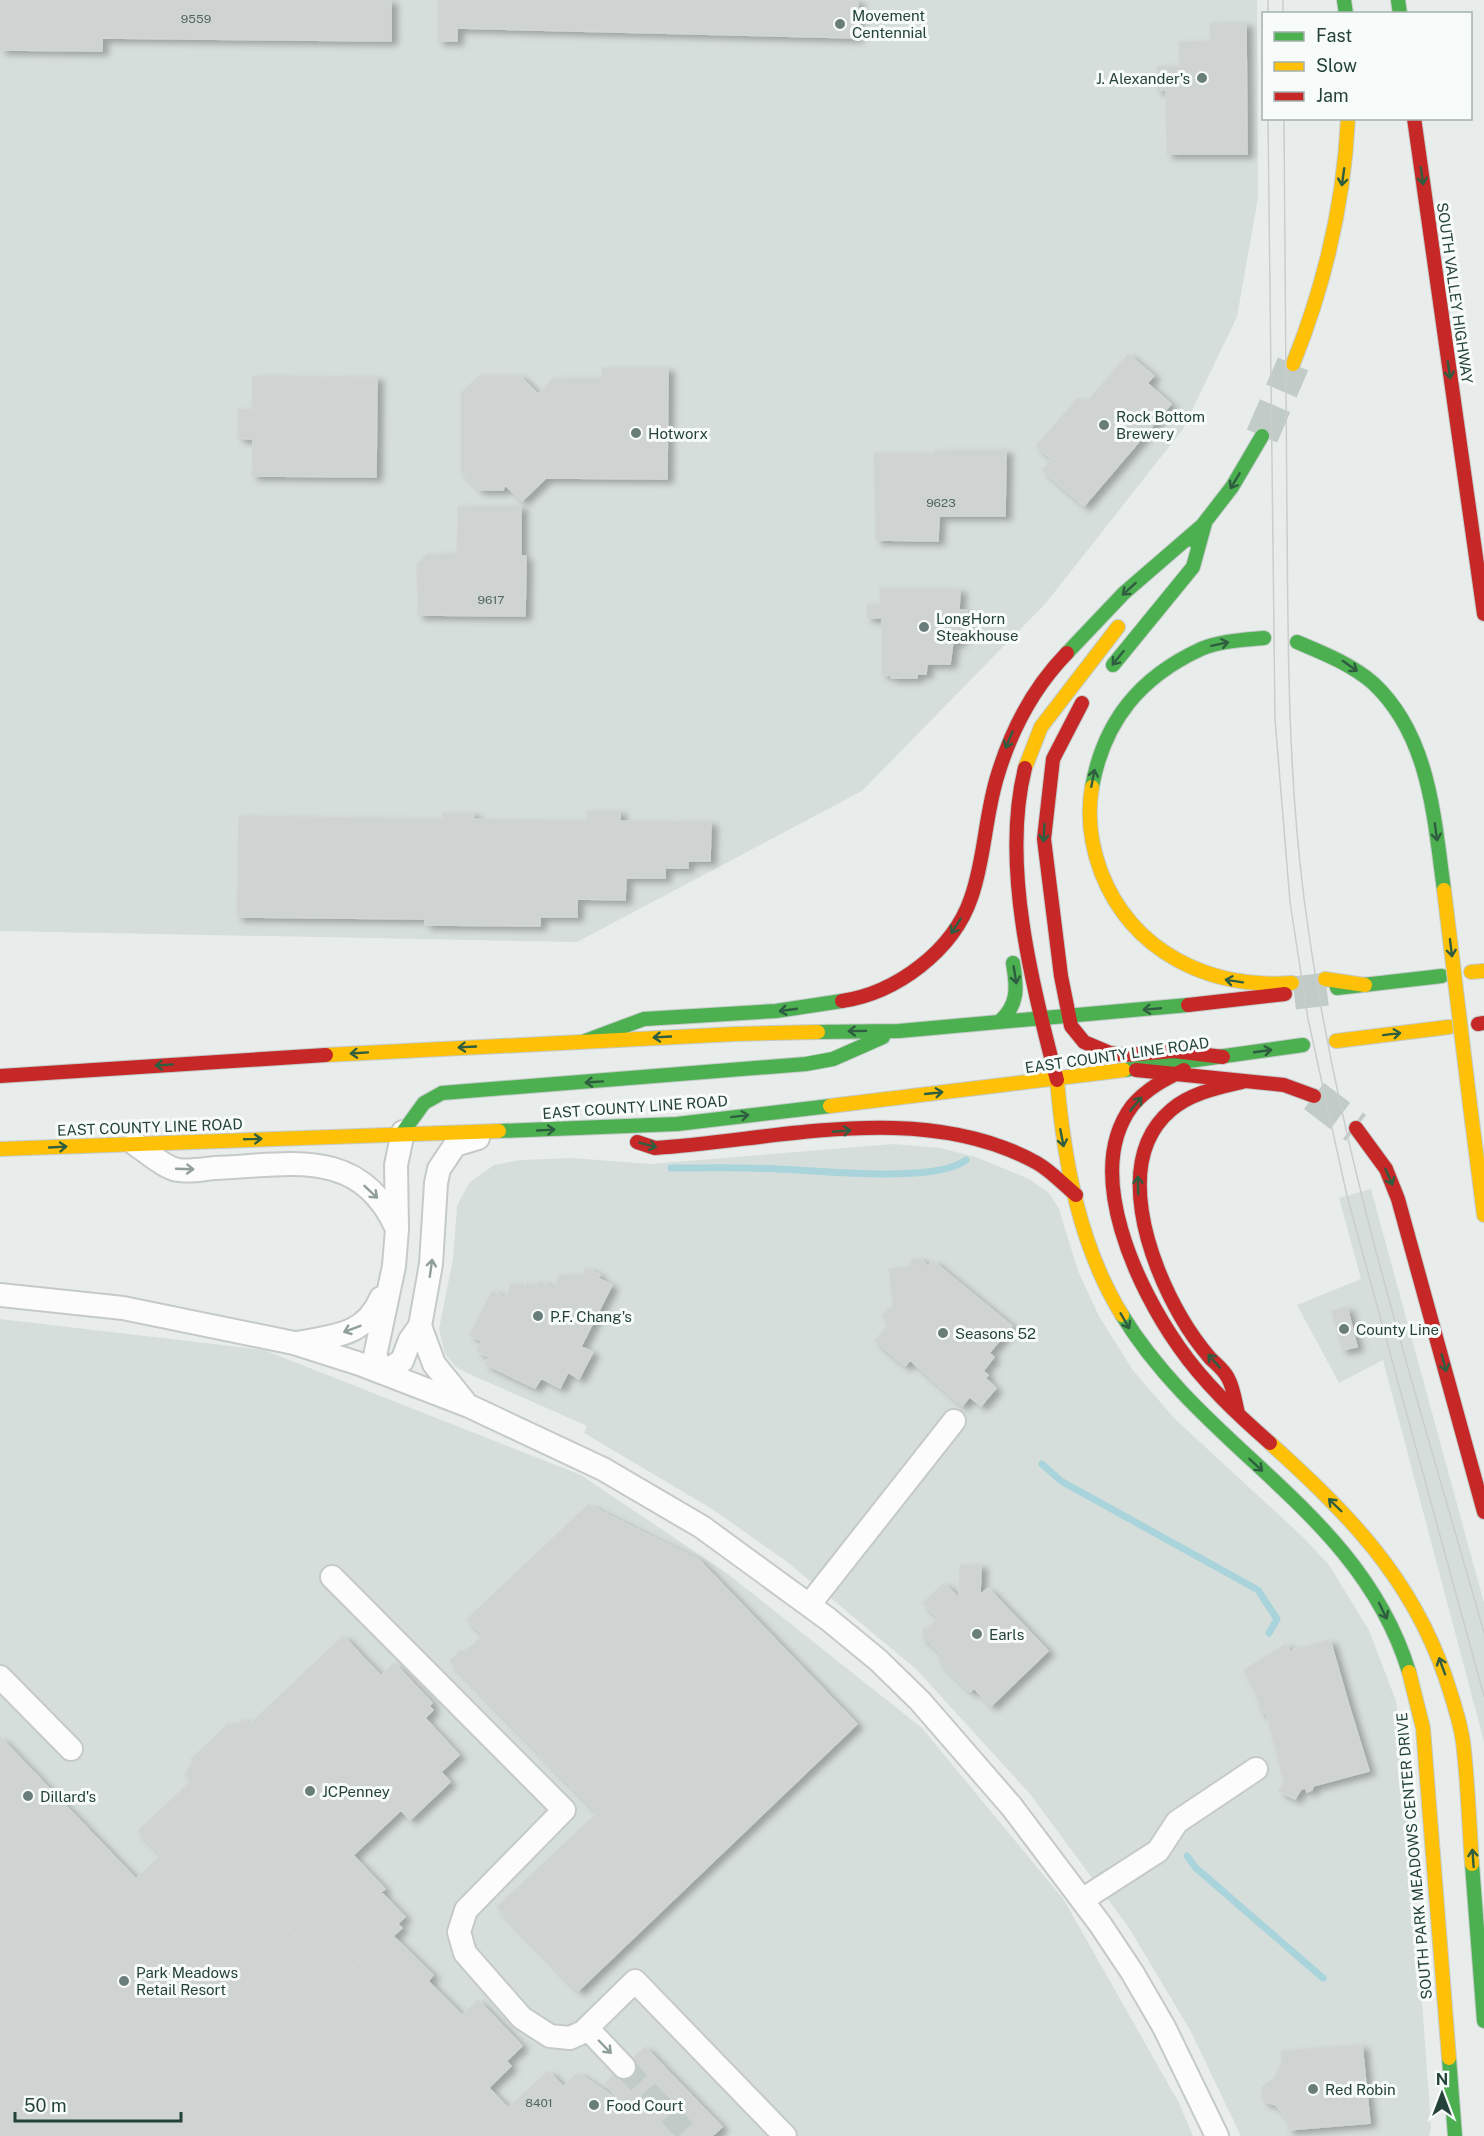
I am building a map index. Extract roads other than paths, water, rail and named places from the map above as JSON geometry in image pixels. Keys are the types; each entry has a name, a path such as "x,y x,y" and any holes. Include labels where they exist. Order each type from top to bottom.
{"main road":[{"path":"1293,364 1313,314 1327,264 1343,178 1348,120"},
{"name":"SOUTH VALLEY HIGHWAY","path":"1414,120 1484,614"},
{"path":"1144,596 1232,487 1262,436"},
{"path":"1104,676 1193,567 1205,523"},
{"path":"585,1041 644,1019 776,1011 851,1000 902,980 923,964 952,933 971,899 1000,765 1026,704 1056,664 1124,593 1205,523"},
{"name":"SOUTH PARK MEADOWS CENTER DRIVE","path":"997,847 1000,813 1016,759 1041,710 1086,652 1125,618 1035,739 1022,778 1013,836 1016,878 1040,1019 1057,1080 1059,1122 1093,1255 1112,1298 1133,1335 1190,1404 1286,1492 1350,1560 1376,1598 1396,1638 1416,1691 1423,1728 1455,2136"},
{"path":"0,1076 585,1041 899,1030 1068,1017 1293,988 1209,977 1176,961 1148,943 1120,913 1108,895 1098,871 1088,829 1092,783 1100,750 1106,734 1126,703 1153,678 1184,657 1219,644 1264,638"},
{"path":"1297,642 1342,660 1384,693 1403,719 1424,766 1444,890 1484,1215"},
{"path":"1089,694 1072,717 1053,759 1046,809 1044,853 1068,1017 1079,1038 1106,1052 1126,1054 1174,1051 1223,1057"},
{"path":"999,1022 1012,1011 1017,1002 1010,945"},
{"path":"1326,984 1365,985 1442,975"},
{"path":"1336,1041 1449,1027"},
{"path":"404,1132 414,1112 423,1103 431,1097 448,1091 652,1078 750,1067 806,1064 833,1059 899,1030"},
{"name":"EAST COUNTY LINE ROAD","path":"0,1149 404,1132 521,1131 677,1124 1057,1080 1303,1045"},
{"path":"1223,1057 1174,1075 1149,1089 1123,1122 1114,1157 1113,1198 1136,1269 1153,1304 1198,1371 1238,1413 1348,1518 1375,1547 1415,1604 1441,1662 1463,1740 1484,2021"},
{"path":"1136,1070 1284,1085 1314,1095"},
{"path":"1238,1413 1228,1378 1190,1330 1172,1300 1156,1266 1140,1213 1138,1172 1143,1149 1160,1118 1180,1101 1211,1087 1242,1082"},
{"path":"592,1128 656,1148 871,1129 936,1130 982,1141 1020,1155 1049,1170 1076,1195"},
{"path":"1356,1128 1386,1169 1398,1199 1484,1512"}],"street":[{"path":"383,1372 402,1361 410,1340 420,1326 431,1264 436,1183 444,1160 455,1145 521,1131"},
{"path":"383,1372 375,1356 394,1266 398,1229 396,1165 404,1132"},
{"path":"134,1143 177,1170 309,1165 337,1169 348,1173 372,1193 383,1204 398,1229"},
{"path":"294,1343 331,1336 363,1325 375,1312 394,1266"},
{"path":"0,1295 123,1308 294,1343 383,1372 469,1406 603,1469 702,1527 809,1605 878,1660 920,1701 1012,1807 1082,1900 1132,1972 1164,2027 1217,2136"},
{"path":"420,1326 440,1374 469,1406"},
{"path":"809,1605 954,1421"},
{"path":"332,1577 564,1810 466,1910 459,1932 465,1953 522,2018 550,2036 570,2038 587,2028 635,1981 785,2136"},
{"path":"0,1677 70,1749"},
{"path":"1082,1900 1158,1851 1177,1822 1256,1769"},
{"path":"587,2028 624,2067"}],"waterway":[{"path":"671,1168 751,1168 903,1174 929,1172 951,1167 966,1160"},
{"path":"1042,1464 1061,1481 1258,1590 1277,1619 1269,1633"},
{"path":"1187,1856 1196,1868 1323,1978"}],"tunnel":[{"path":"1262,436 1293,364"},
{"path":"1294,993 1327,989"},
{"path":"1314,1096 1356,1128"},
{"path":"624,2067 690,2136"}],"tram line":[{"path":"1268,0 1268,12"},
{"path":"1283,0 1283,12"},
{"path":"1268,120 1275,719 1290,902 1308,1019 1347,1196 1484,1696"},
{"path":"1284,120 1289,662 1292,757 1304,898 1318,991 1357,1177 1380,1268 1484,1633"}],"place":[{"name":"Movement Centennial","path":"840,24"},
{"name":"J. Alexander's","path":"1202,78"},
{"name":"Rock Bottom Brewery","path":"1104,425"},
{"name":"Hotworx","path":"636,433"},
{"name":"LongHorn Steakhouse","path":"924,627"},
{"name":"P.F. Chang's","path":"538,1316"},
{"name":"County Line","path":"1344,1329"},
{"name":"Seasons 52","path":"943,1333"},
{"name":"Earls","path":"977,1634"},
{"name":"JCPenney","path":"310,1791"},
{"name":"Dillard's","path":"28,1796"},
{"name":"Park Meadows Retail Resort","path":"124,1981"},
{"name":"Red Robin","path":"1313,2089"},
{"name":"Food Court","path":"594,2105"}]}
